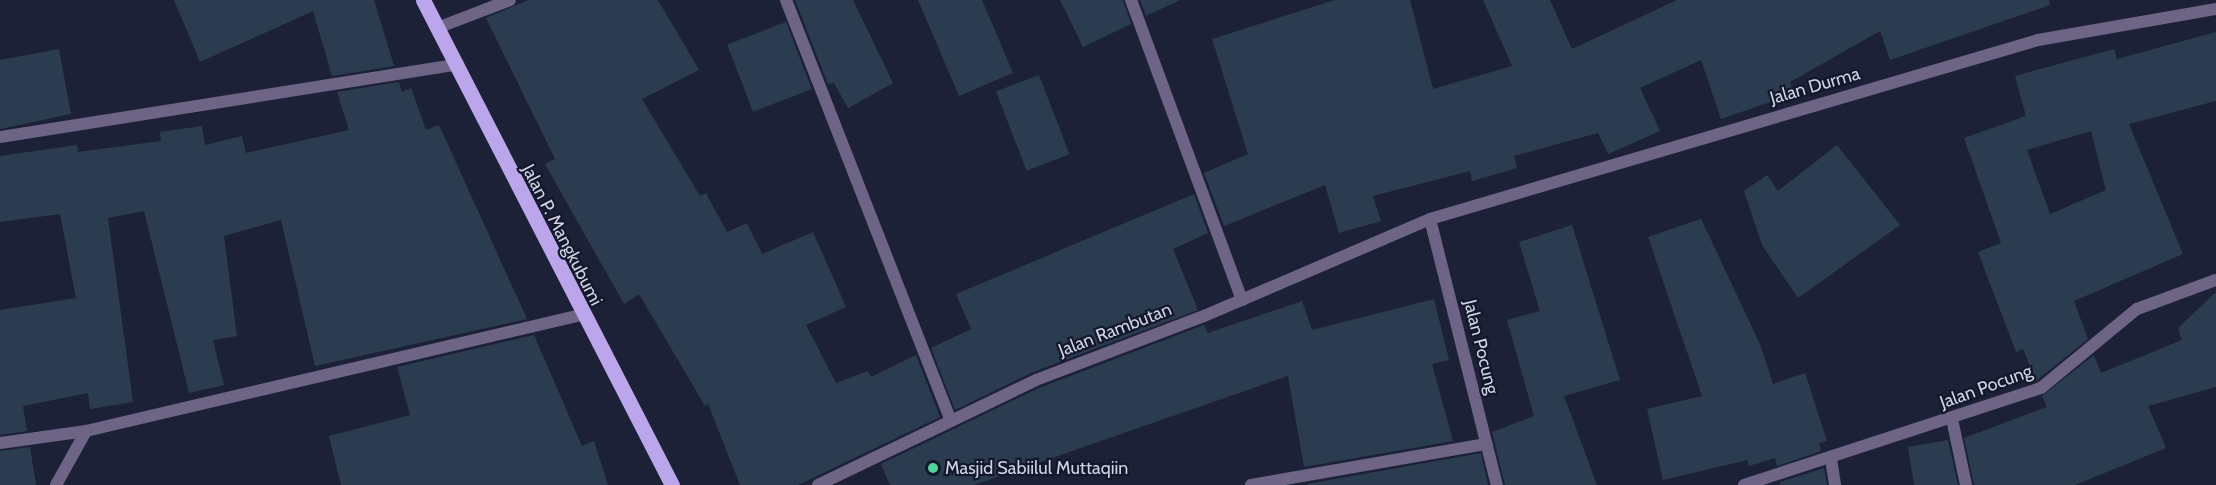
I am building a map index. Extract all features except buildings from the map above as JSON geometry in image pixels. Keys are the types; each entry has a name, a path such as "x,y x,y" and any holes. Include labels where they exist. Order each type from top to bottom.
{"main road":[{"name":"Jalan P. Mangkubumi","path":"423,0 453,65 581,315 672,485"}],"street":[{"path":"437,28 510,0"},
{"path":"786,0 951,421"},
{"path":"1131,0 1242,300"},
{"name":"Jalan Durma","path":"1430,219 2038,40 2216,9"},
{"path":"0,138 453,65"},
{"name":"Jalan Rambutan","path":"818,485 1036,380 1242,300 1430,219"},
{"name":"Jalan Pocung","path":"1430,219 1497,485"},
{"name":"Jalan Pocung","path":"1744,485 1832,459 2041,388 2137,309 2216,280"},
{"path":"0,443 86,431 581,315"},
{"path":"1952,419 1966,485"},
{"path":"56,485 86,431"},
{"path":"1251,485 1486,444"},
{"path":"1832,459 1835,485"}],"place":[{"name":"Masjid Sabiilul Muttaqiin","path":"933,468"}]}
